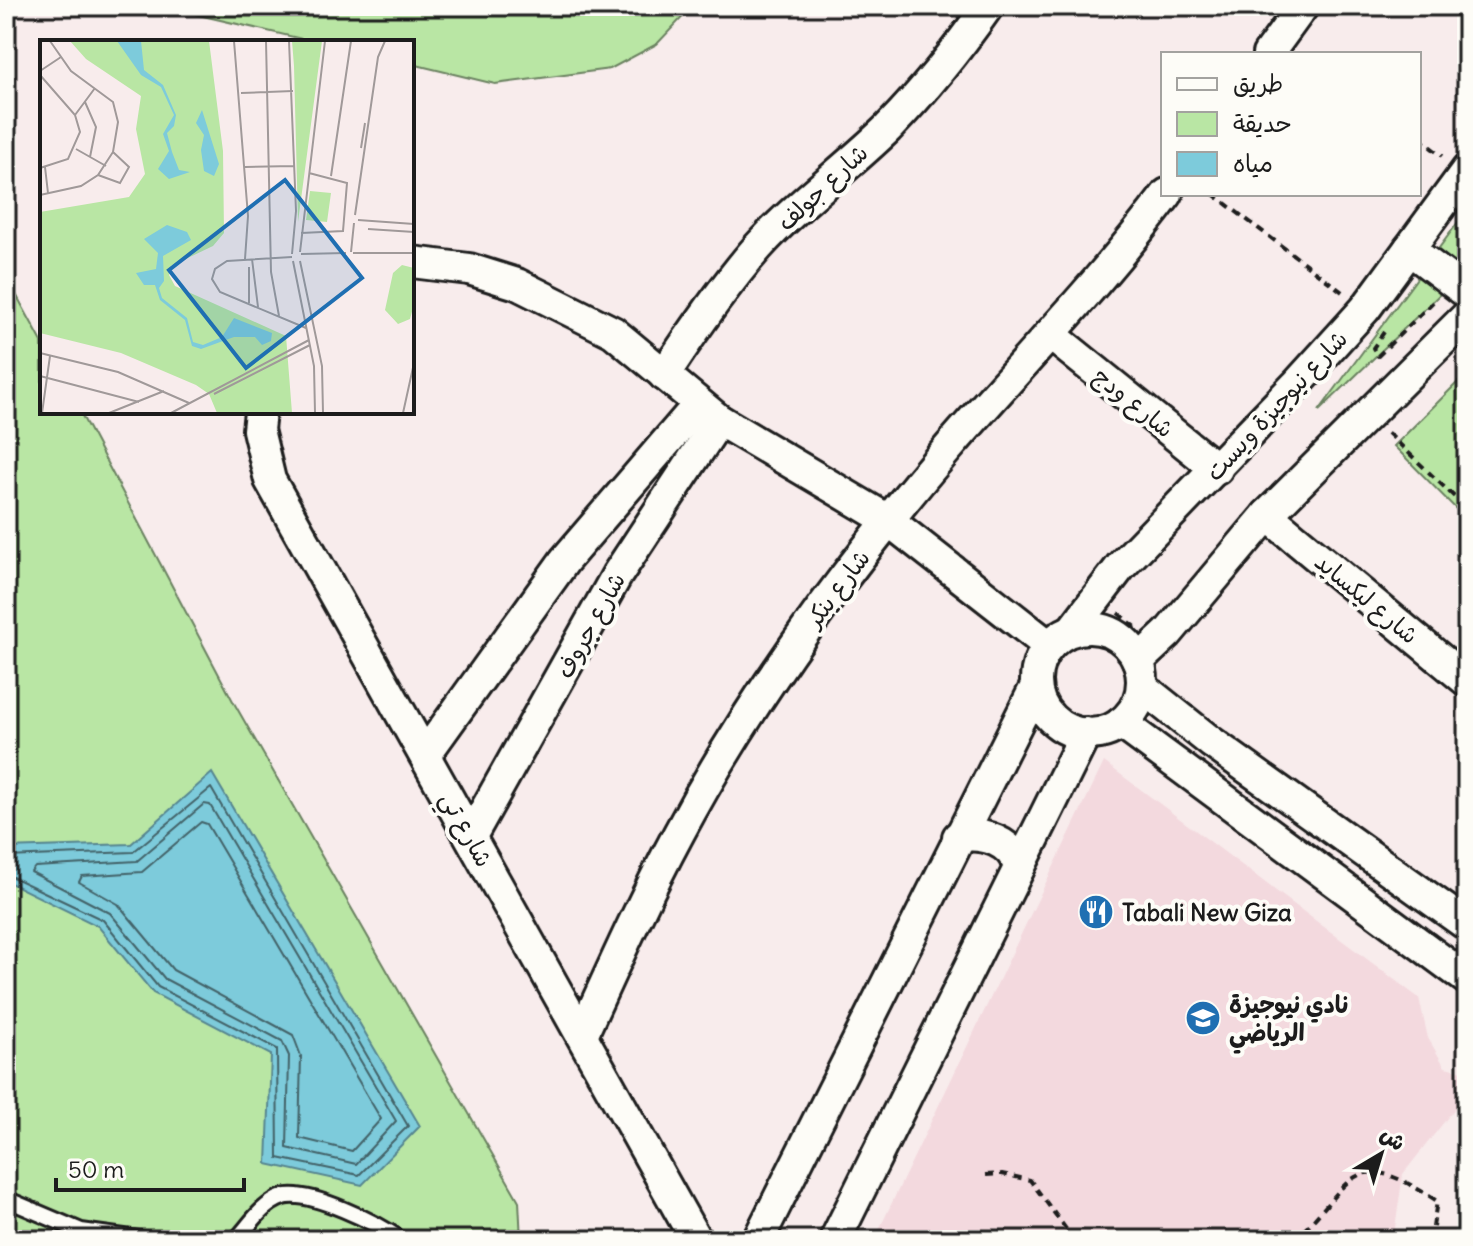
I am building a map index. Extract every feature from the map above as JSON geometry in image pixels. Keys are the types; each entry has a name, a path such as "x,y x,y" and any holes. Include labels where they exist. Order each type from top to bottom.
{"street":[{"name":"شارع جولف","path":"664,375 703,316 758,248 819,185 886,129 951,59 988,6"},
{"path":"1269,52 1303,6"},
{"name":"شارع نيوجيزة ويست","path":"1060,638 1099,597 1121,566 1217,469 1365,309 1467,170"},
{"name":"شارع بنكر","path":"582,1035 680,831 797,642 888,520 1005,380 1120,257 1166,196"},
{"path":"1409,249 1460,288"},
{"path":"414,262 469,269 517,284 613,332 709,412 888,520 1060,638"},
{"path":"1467,316 1267,515 1145,664 1135,707 1121,723 1098,734 1058,725 1047,714 1036,686 1035,672 1060,638 1104,630 1130,648 1145,664 1211,742 1467,925"},
{"name":"شارع ودج","path":"1050,334 1217,469"},
{"name":"شارع جروف","path":"425,755 565,560 709,412"},
{"name":"شارع جروف","path":"471,836 709,412"},
{"name":"شارع تي","path":"260,414 258,430 270,480 696,1240"},
{"name":"شارع ليكسايد","path":"1267,515 1467,681"},
{"path":"758,1240 1036,686"},
{"path":"1121,723 1467,980"},
{"path":"835,1240 1086,733"},
{"path":"1188,772 1211,742"},
{"path":"958,837 975,833 997,841 1016,856 1019,868"}],"lane":[{"path":"236,1240 272,1202 285,1196 298,1196 371,1223 401,1240"},
{"path":"6,1199 81,1231 146,1240"}],"path":[{"path":"1216,196 1365,309"},
{"path":"1381,355 1460,288"},
{"path":"1367,413 1467,508"},
{"path":"1099,597 1145,664"},
{"path":"1294,1240 1345,1181 1371,1173 1394,1174 1437,1201 1431,1240"},
{"path":"986,1175 1002,1174 1030,1180 1074,1240"}],"shaded area":[{"name":"نادي نيوجيزة الرياضي","path":"1104,762 1419,998 1428,1038 1445,1067 1467,1072 1467,1093 1403,1174 1395,1228 1404,1240 874,1240"}],"green space":[{"path":"160,6 693,6 657,44 610,69 495,84 414,64 414,40 306,40"},
{"path":"1467,210 1467,268 1319,411"},
{"path":"6,276 40,338 40,414 81,414 234,703 519,1201 521,1240 6,1240"},
{"path":"1467,373 1467,520 1394,446"}],"water":[{"path":"212,773 420,1126 362,1185 267,1164 271,1055 153,993 98,926 6,881 6,848 131,844"}],"place":[{"name":"Tabali New Giza","path":"1096,912"},
{"name":"نادي نيوجيزة الرياضي","path":"1203,1018"}]}
